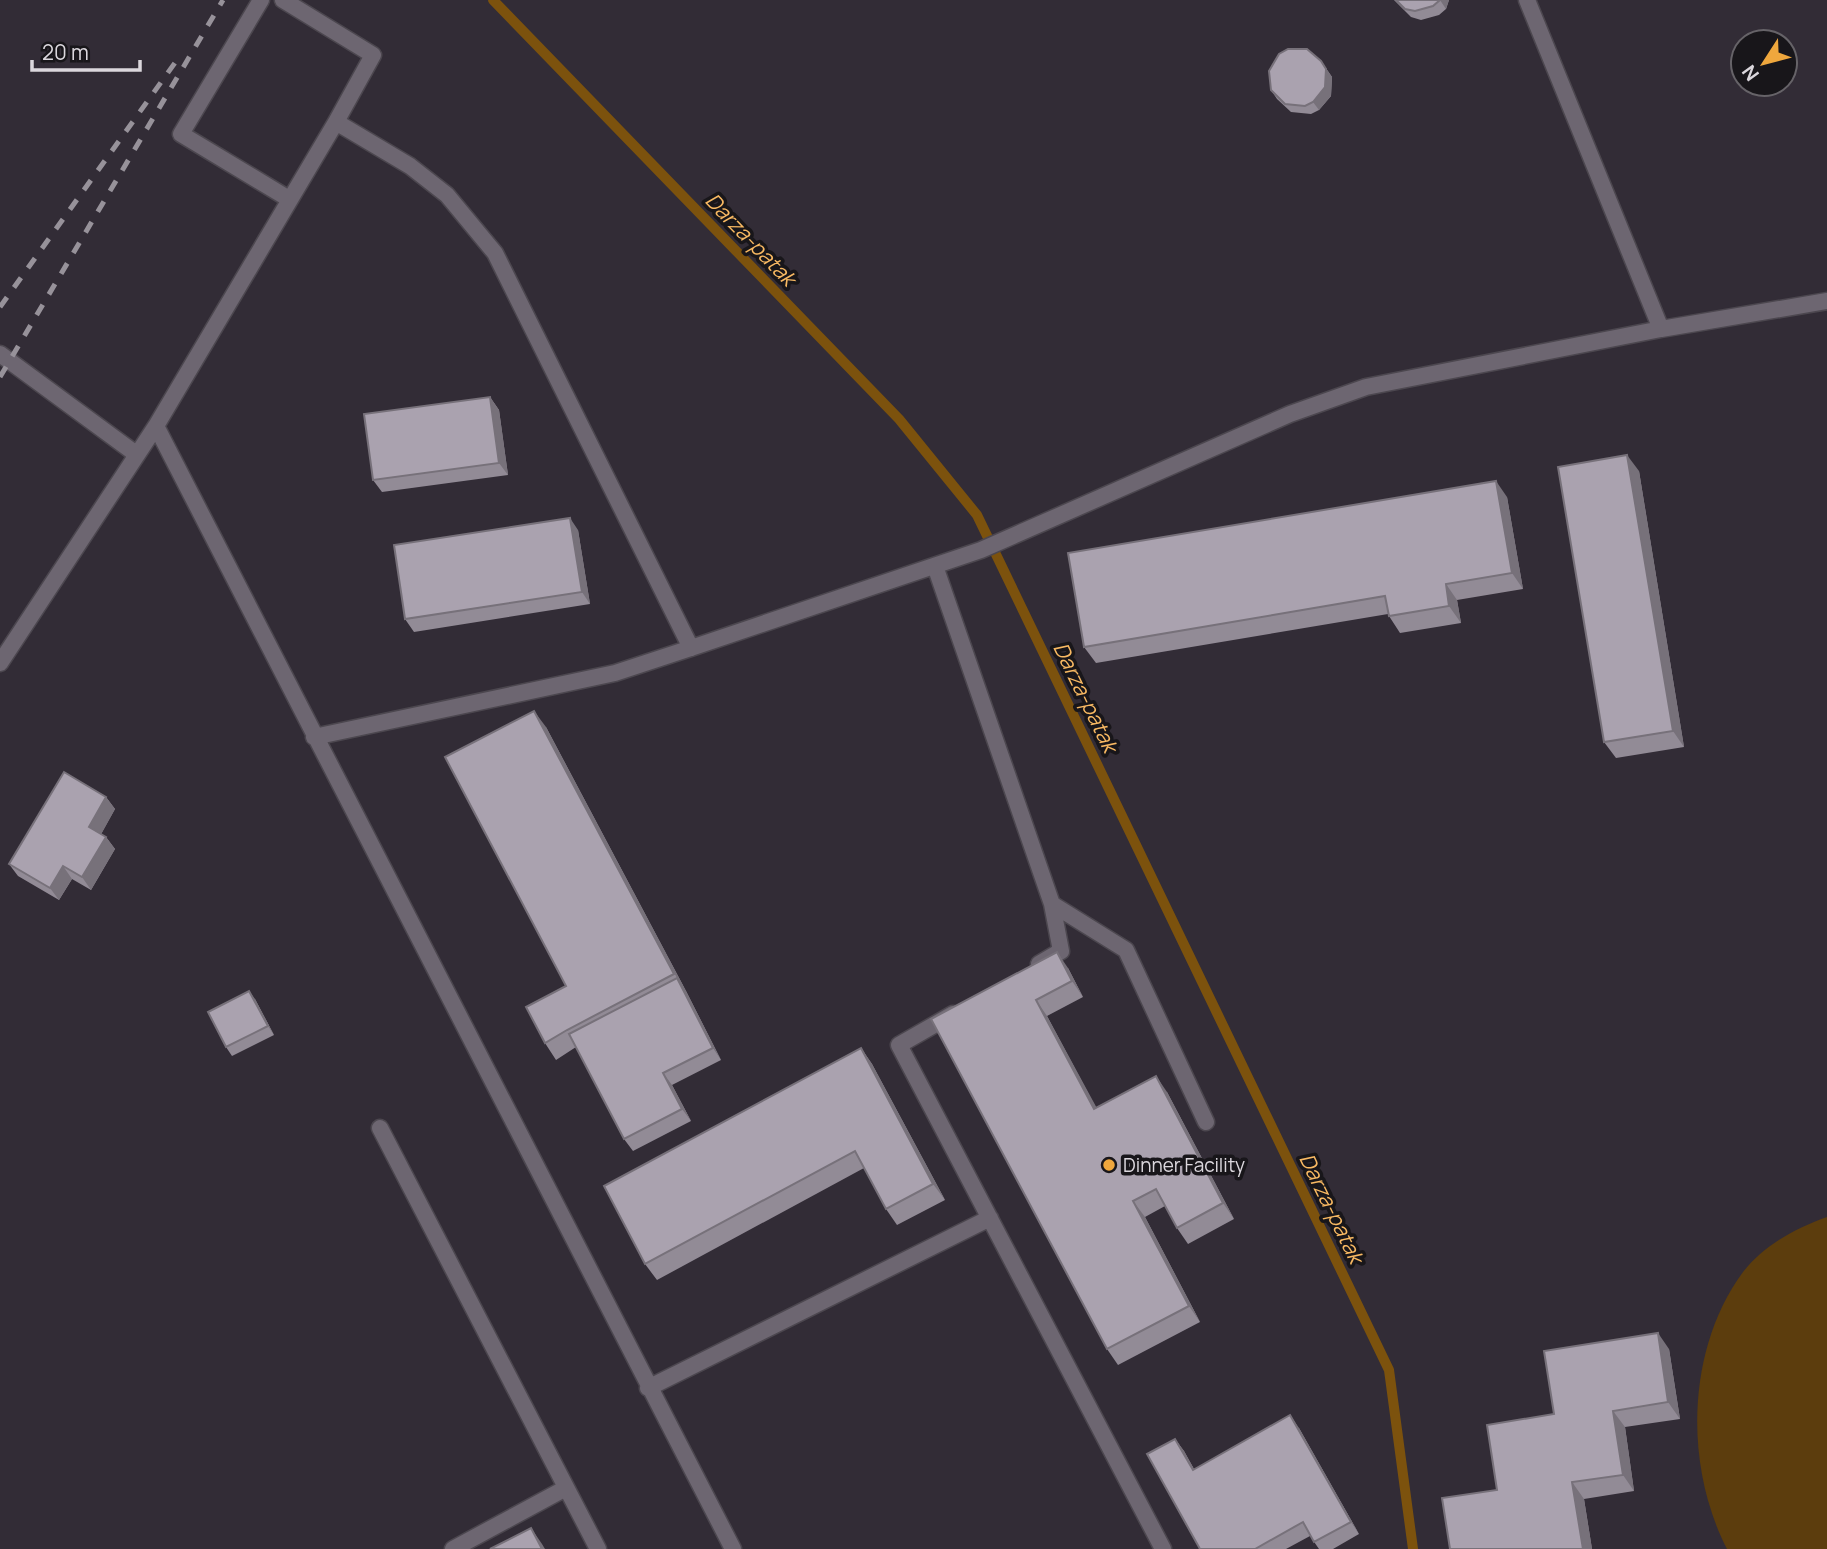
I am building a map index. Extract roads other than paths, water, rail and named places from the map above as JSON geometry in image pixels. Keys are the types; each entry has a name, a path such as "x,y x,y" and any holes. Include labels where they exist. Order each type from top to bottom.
{"lane":[{"path":"261,0 181,134 289,199"},
{"path":"0,663 156,426 373,55 283,0"},
{"path":"1527,0 1661,329"},
{"path":"336,122 410,166 447,195 495,253 691,648"},
{"path":"314,737 615,673 691,648 981,550 1290,414 1366,387 1661,329 1827,301"},
{"path":"0,354 136,454"},
{"path":"156,426 733,1549"},
{"path":"935,566 1052,904 1061,951 1027,971"},
{"path":"1052,904 1126,950 1206,1122"},
{"path":"969,1005 900,1045 1163,1549"},
{"path":"380,1128 598,1549"},
{"path":"649,1388 990,1218"},
{"path":"453,1549 566,1488"}],"waterway":[{"name":"Darza-patak","path":"493,0 899,419 977,515 1389,1370 1413,1549"}],"railway":[{"path":"0,377 223,0"},
{"path":"0,307 177,60"}],"place":[{"name":"Dinner Facility","path":"1109,1165"}]}
